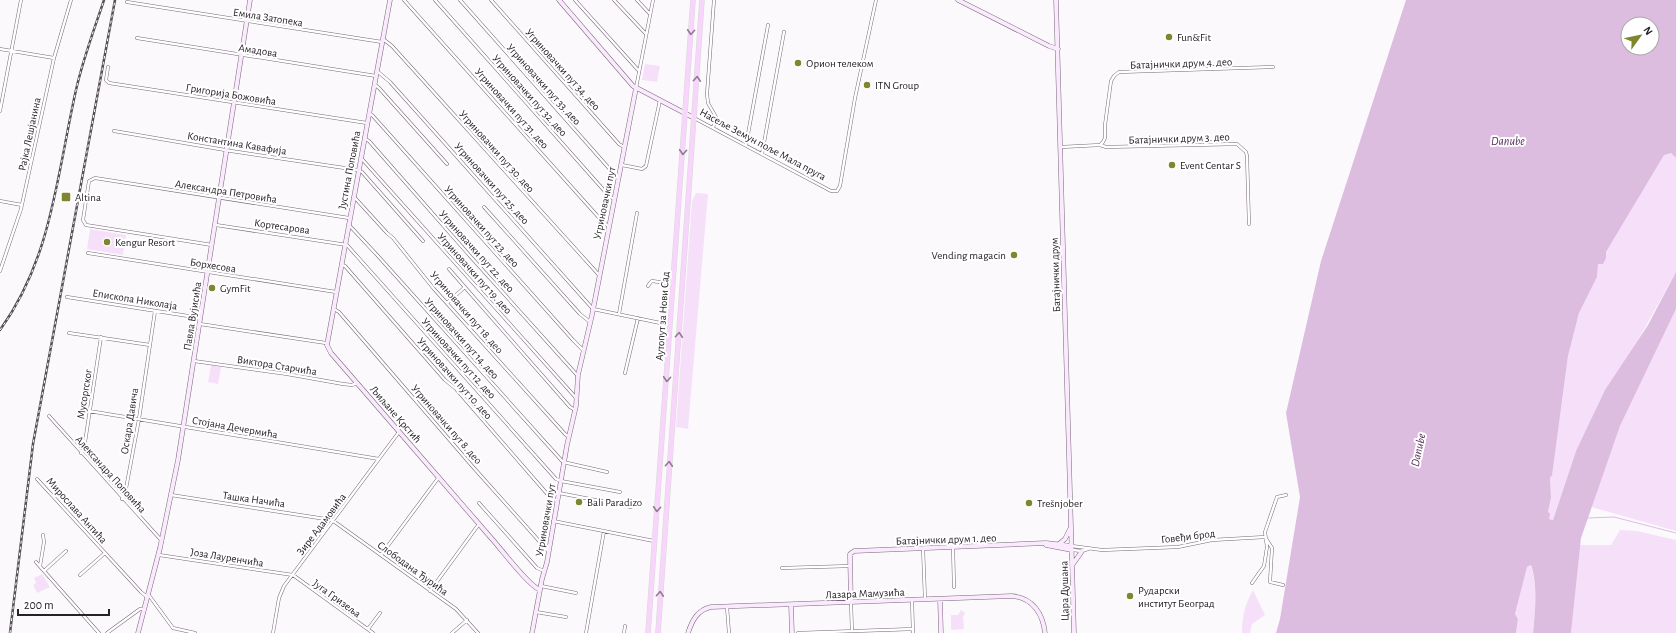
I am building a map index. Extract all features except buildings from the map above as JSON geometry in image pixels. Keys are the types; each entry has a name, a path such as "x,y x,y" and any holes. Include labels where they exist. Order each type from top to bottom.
{"main road":[{"name":"Аутопут за Нови Сад","path":"648,633 693,0"},
{"name":"Аутопут за Нови Сад","path":"658,633 702,0"}],"street":[{"path":"0,111 21,0"},
{"name":"Рајка Лешјанина","path":"0,271 22,205 54,58 71,0"},
{"name":"Павла Вујисића","path":"138,633 162,541 184,426 250,0"},
{"name":"Јустина Поповића","path":"326,343 390,0"},
{"name":"Угриновачки пут 31. део","path":"404,0 608,226"},
{"name":"Угриновачки пут 32. део","path":"434,0 609,196 614,198"},
{"name":"Угриновачки пут 33. део","path":"460,0 614,175 618,176"},
{"name":"Угриновачки пут 34. део","path":"491,0 619,144 625,147"},
{"path":"560,0 636,88"},
{"path":"575,0 639,71"},
{"path":"614,0 646,34"},
{"path":"637,0 650,14"},
{"name":"Угриновачки пут","path":"532,633 577,400 578,375 593,309 653,0"},
{"path":"713,128 716,117 708,103 707,94 714,0"},
{"name":"Насеље Земун поље Мала пруга","path":"636,88 831,191 836,191 839,189 855,98 876,0"},
{"path":"958,0 1049,46 1058,49"},
{"name":"Батајнички друм","path":"1056,0 1072,548"},
{"name":"Емила Затопека","path":"127,2 382,40"},
{"path":"746,146 768,25"},
{"path":"762,154 784,32"},
{"name":"Амадова","path":"138,38 376,76"},
{"name":"Угриновачки пут 30. део","path":"382,40 392,46 599,275"},
{"path":"0,49 54,58"},
{"name":"Григорија Божовића","path":"108,67 106,80 109,83 367,123"},
{"name":"Батајнички друм 4. део","path":"1100,145 1105,138 1105,125 1111,81 1119,72 1273,67"},
{"name":"Угриновачки пут 25. део","path":"377,70 396,88 593,309"},
{"path":"374,85 379,88 447,164"},
{"path":"621,164 642,169 646,166 660,100"},
{"name":"Угриновачки пут 23. део","path":"369,113 572,340 583,350"},
{"name":"Константина Кавафија","path":"114,131 358,170"},
{"name":"Угриновачки пут 22. део","path":"364,138 371,143 470,256 578,375"},
{"name":"Батајнички друм 3. део","path":"1061,147 1100,145 1106,147 1237,144 1246,152 1247,156 1249,224"},
{"name":"Угриновачки пут 19. део","path":"360,158 369,166 577,400"},
{"path":"358,170 362,172 423,241"},
{"name":"Александра Петровића","path":"212,245 86,225 82,220 89,181 92,178 100,179 349,218"},
{"name":"Угриновачки пут 18. део","path":"353,198 356,199 395,240 447,303 532,399 569,437"},
{"path":"0,201 22,205"},
{"path":"484,207 580,314 590,322"},
{"path":"619,314 637,213"},
{"name":"Кортесарова","path":"216,225 345,244"},
{"name":"Угриновачки пут 14. део","path":"348,225 351,226 374,251 564,463"},
{"name":"Угриновачки пут 12. део","path":"345,244 547,469 561,482"},
{"name":"Борхесова","path":"88,253 336,292"},
{"name":"Угриновачки пут 10. део","path":"341,265 345,266 445,380 456,389 551,498 558,501"},
{"path":"449,269 570,407 575,410"},
{"path":"648,286 652,281 673,284"},
{"path":"447,303 465,287"},
{"name":"Епископа Николаја","path":"67,297 201,318"},
{"name":"Угриновачки пут 8. део","path":"333,309 339,312 548,551"},
{"path":"593,309 670,325"},
{"name":"Оскара Давича","path":"122,499 125,494 139,419 155,311"},
{"path":"625,373 638,318"},
{"path":"200,324 326,343"},
{"path":"69,333 150,345"},
{"name":"Мусоргског","path":"82,453 84,449 101,337"},
{"name":"Љиљане Крстић","path":"326,343 331,353 479,524 527,578 540,588"},
{"name":"Виктора Старчића","path":"194,360 343,384 352,385 357,383"},
{"name":"Стојана Дечермића","path":"89,411 379,459"},
{"name":"Александра Поповића","path":"49,416 122,499 162,541"},
{"name":"Зире Адамовића","path":"273,633 280,595 399,432"},
{"path":"564,463 607,472"},
{"path":"381,555 439,477"},
{"name":"Мирослава Антића","path":"37,479 141,592 148,595 171,626 183,632"},
{"path":"561,482 620,492"},
{"path":"559,493 631,507"},
{"name":"Ташка Начића","path":"171,495 319,517 334,521"},
{"path":"1252,583 1264,566 1267,548 1265,532 1278,497 1286,495"},
{"path":"479,503 537,568 544,571"},
{"name":"Слободана Ђурића","path":"334,521 456,609 478,633"},
{"path":"553,521 655,541"},
{"path":"430,591 479,524"},
{"path":"1071,527 1061,546 1069,553 1072,564"},
{"path":"586,633 604,531"},
{"path":"40,566 44,542 43,535"},
{"path":"1265,537 1272,548 1270,582 1283,586"},
{"name":"Говеђи брод","path":"1089,549 1178,547 1212,540 1265,537"},
{"name":"Батајнички друм 1. део","path":"850,566 850,555 854,551 1040,544 1072,548"},
{"path":"953,547 954,587"},
{"path":"923,548 925,599"},
{"path":"1072,548 1089,549"},
{"path":"1072,548 1082,551"},
{"name":"Цара Душана","path":"1072,548 1074,633"},
{"path":"1072,564 1078,554 1089,549"},
{"path":"44,571 66,551"},
{"name":"Мирослава Антића","path":"80,575 105,553"},
{"name":"Јоза Лауренчића","path":"159,554 293,576"},
{"path":"36,562 96,632"},
{"path":"782,568 850,566 852,632"},
{"name":"Југа Гризеља","path":"293,576 373,633"},
{"path":"540,588 576,593"},
{"name":"Лазара Мамузића","path":"688,633 694,617 701,610 711,607 1012,596 1019,597 1030,602 1037,609 1043,621 1044,633"},
{"path":"940,599 941,633"},
{"path":"912,600 913,633"},
{"path":"791,605 792,633"},
{"path":"727,606 728,633"},
{"path":"107,633 140,609 144,609"},
{"path":"536,612 566,617"},
{"path":"368,629 380,613"},
{"path":"452,633 467,620"},
{"path":"624,633 625,626"},
{"path":"798,633 912,629"},
{"path":"183,632 195,633"}],"shaded area":[{"path":"645,64 660,66 657,82 642,80"},
{"path":"1671,153 1676,158 1676,272 1576,451 1553,520 1549,519 1548,512 1551,498 1550,477 1552,476 1568,356 1579,313 1597,277 1598,264 1606,258 1606,252 1664,154"},
{"path":"696,193 708,194 688,429 676,427 692,201"},
{"name":"Kengur Resort","path":"90,229 126,235 123,255 87,249"},
{"path":"1676,309 1676,531 1591,507 1620,426"},
{"path":"211,365 221,367 218,384 208,382"},
{"path":"1620,530 1637,531 1676,540 1676,633 1571,633 1580,545 1611,545"},
{"path":"1531,565 1535,582 1533,633 1516,633 1518,619 1515,614 1527,567"},
{"path":"42,574 50,587 37,593 33,585 36,583 34,578"},
{"path":"1253,590 1265,615 1252,624 1250,633 1242,633 1244,611"},
{"path":"961,610 965,613 963,617 964,629 951,630 951,615 958,615"}],"water":[{"name":"Danube","path":"1406,0 1676,0 1676,158 1671,153 1664,155 1606,252 1606,258 1603,264 1598,264 1597,277 1579,313 1568,356 1552,476 1550,477 1551,498 1548,512 1550,514 1549,519 1553,520 1576,451 1605,390 1648,325 1676,272 1676,309 1620,426 1581,538 1571,633 1533,633 1535,581 1531,565 1527,567 1515,614 1518,619 1516,633 1276,633 1280,619 1300,497 1286,413 1321,261"}],"waterway":[{"path":"1588,518 1614,517 1676,533"}],"railway":[{"path":"0,330 17,302 31,274 42,245 57,184 79,78 104,0"},
{"path":"10,633 33,444 115,0"}],"place":[{"name":"Fun&Fit","path":"1169,37"},
{"name":"Орион телеком","path":"798,63"},
{"name":"ITN Group","path":"867,85"},
{"name":"Event Centar S","path":"1172,165"},
{"name":"Altina","path":"66,197"},
{"name":"Kengur Resort","path":"107,242"},
{"name":"Vending magacin","path":"1014,255"},
{"name":"GymFit","path":"212,288"},
{"name":"Bali Paradizo","path":"579,502"},
{"name":"Trešnjober","path":"1029,503"},
{"name":"Рударски институт Београд","path":"1130,596"}]}
